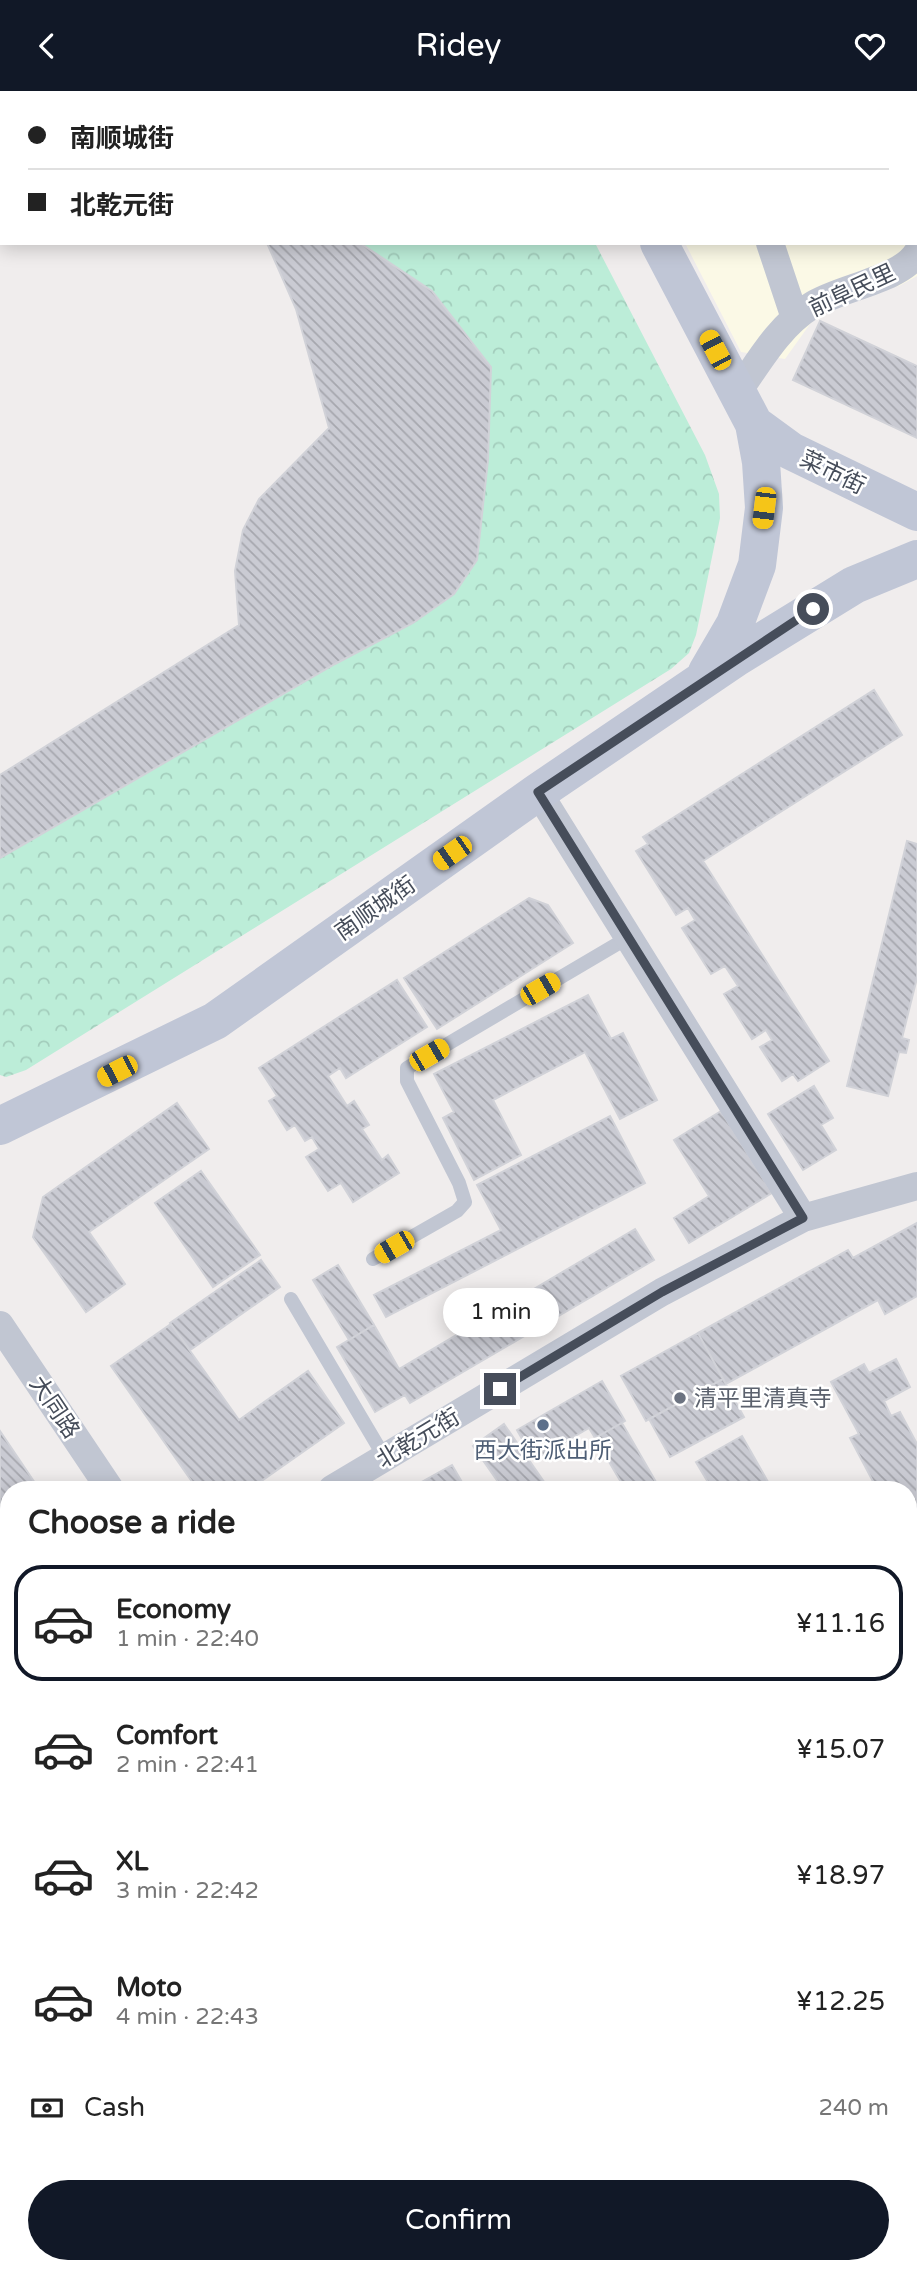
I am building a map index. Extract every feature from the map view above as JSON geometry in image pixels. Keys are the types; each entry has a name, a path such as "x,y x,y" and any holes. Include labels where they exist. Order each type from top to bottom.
{"street":[{"path":"660,245 746,409 764,508 757,565 735,624 702,680"},
{"path":"771,245 795,318"},
{"name":"前阜民里","path":"746,409 782,328 811,305 900,269 917,253"},
{"name":"菜市街","path":"746,409 790,451 917,512"},
{"name":"南顺城街","path":"0,1126 215,1021 538,792 702,680 854,585 917,559"},
{"path":"538,792 803,1218"},
{"name":"北乾元街","path":"346,1481 662,1292 803,1218 917,1186"},
{"name":"大同路","path":"0,1325 105,1481"}],"lane":[{"path":"373,1259 457,1211 465,1202 459,1183 407,1081 407,1068 629,937"},
{"path":"291,1299 385,1458"}],"shaded area":[{"path":"686,245 917,245 917,276 899,286 864,292 833,303 810,324 785,359 741,352"}],"green space":[{"path":"363,245 596,245 705,455 719,494 720,518 696,635 689,653 671,669 26,1070 6,1077 0,1075 0,858 335,664 413,623 454,594 477,560 488,460 491,367 432,291"}],"building":[{"path":"268,245 363,245 432,291 491,367 488,460 477,560 454,594 413,623 335,664 0,858 0,775 239,625 235,571 243,530 259,499 329,428 296,309"},
{"path":"820,321 917,366 917,438 793,380"},
{"path":"874,690 902,735 703,861 829,1061 798,1081 793,1074 782,1081 760,1047 772,1040 766,1030 752,1039 724,994 738,986 725,966 711,974 682,928 695,920 688,908 676,915 636,851 648,844 643,837"},
{"path":"907,841 917,844 917,978 902,1038 909,1040 906,1053 899,1052 888,1096 847,1086"},
{"path":"529,898 548,905 573,943 437,1029 404,978"},
{"path":"397,980 427,1027 346,1078 340,1068 328,1076 347,1106 354,1101 369,1125 362,1129 382,1160 388,1155 399,1173 353,1202 341,1183 328,1191 306,1157 319,1149 312,1137 305,1141 295,1125 287,1130 269,1101 277,1096 259,1068"},
{"path":"588,995 611,1039 623,1033 657,1100 620,1119 585,1052 493,1100 521,1155 474,1180 443,1118 454,1112 434,1074"},
{"path":"814,1086 833,1118 821,1125 836,1150 803,1170 768,1114"},
{"path":"177,1103 209,1149 89,1232 125,1284 86,1312 33,1237 43,1197"},
{"path":"721,1111 772,1193 689,1243 674,1218 709,1196 674,1140"},
{"path":"610,1116 645,1183 386,1317 374,1295 501,1230 477,1185"},
{"path":"201,1171 260,1255 213,1287 155,1203"},
{"path":"917,1223 917,1296 885,1314 878,1300 726,1384 698,1333 848,1250 853,1258"},
{"path":"635,1229 654,1260 410,1403 405,1395 375,1412 337,1347 374,1325 399,1369"},
{"path":"261,1260 280,1287 190,1350 170,1323"},
{"path":"338,1265 374,1325 349,1340 313,1280"},
{"path":"171,1324 239,1420 308,1371 344,1423 261,1481 192,1481 111,1366"},
{"path":"698,1333 723,1379 646,1421 621,1376"},
{"path":"896,1359 910,1387 884,1401 891,1416 900,1412 917,1444 917,1481 873,1481 850,1438 859,1434 831,1382 864,1364 869,1373"},
{"path":"723,1379 744,1417 670,1457 649,1419"},
{"path":"602,1381 625,1421 595,1438 589,1428 534,1460 517,1430"},
{"path":"622,1423 655,1481 620,1481 595,1438"},
{"path":"504,1424 543,1481 497,1481 473,1446"},
{"path":"0,1431 34,1481 0,1481"},
{"path":"742,1436 767,1481 707,1481 696,1462"},
{"path":"452,1465 461,1481 423,1481"}],"place":[{"name":"清平里清真寺","path":"680,1398"},
{"name":"西大街派出所","path":"543,1425"}],"route":[{"path":"500,1389 662,1292 803,1218 538,792 737,657 813,609"}]}
